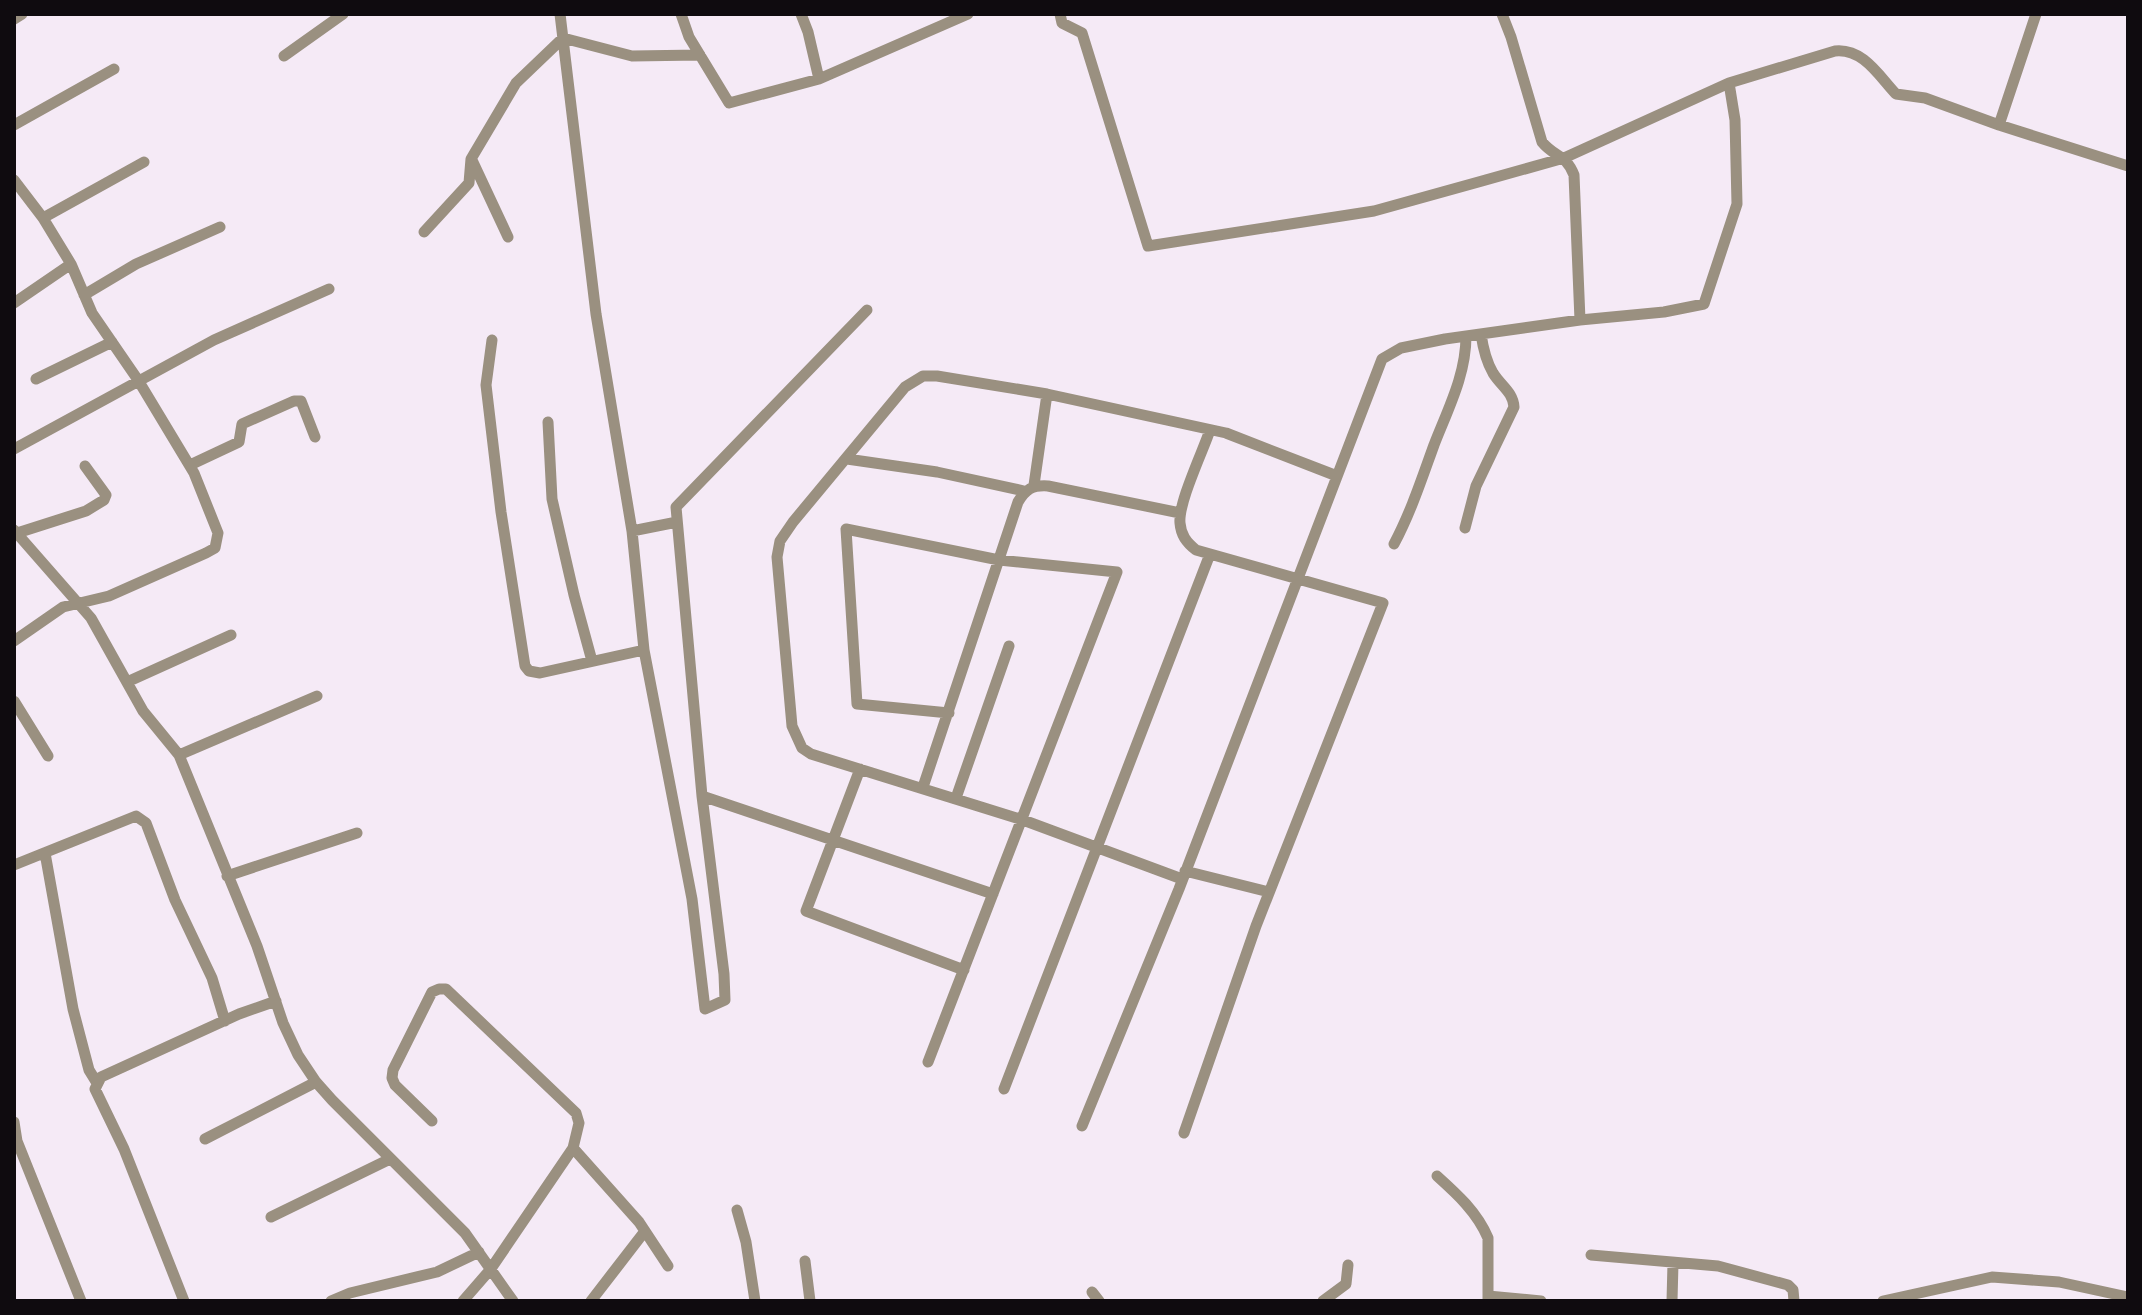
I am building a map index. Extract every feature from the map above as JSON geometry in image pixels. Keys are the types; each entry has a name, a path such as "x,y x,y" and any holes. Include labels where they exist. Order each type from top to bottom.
{"street":[{"path":"14,19 22,14"},
{"path":"284,56 343,14"},
{"path":"560,14 596,314 632,531 644,650 692,899 705,1009 725,1000 702,796 676,507 867,310"},
{"path":"681,14 689,37 729,103 819,79 968,14"},
{"path":"801,14 819,79"},
{"path":"1060,14 1062,23 1082,33 1148,246 1374,211 1564,158 1729,83 1821,54 1845,50 1861,57 1896,94 1916,97 2128,166"},
{"path":"1502,14 1542,142 1548,150 1564,158 1574,175 1580,320"},
{"path":"1999,125 2036,14"},
{"path":"563,38 632,56 700,55"},
{"path":"424,232 469,183 471,159 516,83 563,38"},
{"path":"14,125 114,69"},
{"path":"1082,1126 1184,875 1382,359 1401,348 1466,336 1664,312 1704,304 1737,204 1735,120 1729,83"},
{"path":"471,159 508,237"},
{"path":"43,218 144,162"},
{"path":"14,641 46,617 76,602 109,596 215,548 218,533 190,465 92,313 71,264 43,218 16,186"},
{"path":"84,295 136,264 220,227"},
{"path":"14,303 71,264"},
{"path":"14,449 214,340 329,289"},
{"path":"1465,528 1476,486 1514,407 1511,394 1488,364 1481,334"},
{"path":"1394,544 1409,514 1458,385 1466,354 1466,336"},
{"path":"492,340 486,385 503,527 525,666 529,671 540,673 644,650"},
{"path":"36,379 112,342"},
{"path":"1269,892 1184,875 923,787 811,754 802,748 792,726 777,573 780,541 905,387 923,376 1047,394 1226,433 1337,476"},
{"path":"923,787 1018,502 1029,488 1047,394"},
{"path":"190,465 239,442 242,424 294,401 301,401 315,437"},
{"path":"548,422 552,499 592,661"},
{"path":"1184,1133 1269,892 1383,603 1196,550 1187,543 1182,534 1180,513 1210,430"},
{"path":"847,459 1029,488 1061,488 1180,513"},
{"path":"85,466 106,495 104,500 86,511 15,532 91,618 143,711 179,755 298,1055 316,1082 465,1233 513,1301"},
{"path":"632,531 677,522"},
{"path":"928,1062 1117,572 999,560 846,529 857,704 949,713"},
{"path":"1004,1089 1210,554"},
{"path":"127,682 231,635"},
{"path":"956,798 1009,646"},
{"path":"179,755 317,696"},
{"path":"14,701 48,756"},
{"path":"860,769 806,911 964,970"},
{"path":"702,796 993,894"},
{"path":"14,865 136,816 142,818 175,900 212,978 225,1021"},
{"path":"227,876 357,833"},
{"path":"45,853 73,1009 89,1070 97,1083"},
{"path":"432,1121 395,1085 392,1078 393,1070 432,992 446,989 576,1113 579,1123 573,1148 490,1270 463,1301"},
{"path":"184,1301 124,1149 95,1089 101,1077 276,1001"},
{"path":"205,1139 316,1082"},
{"path":"14,1122 16,1141 81,1301"},
{"path":"573,1148 645,1231 668,1266"},
{"path":"271,1217 390,1159"},
{"path":"1437,1176 1464,1201 1484,1228 1488,1238 1488,1299 1541,1301"},
{"path":"737,1210 746,1242 755,1301"},
{"path":"591,1301 645,1231"},
{"path":"331,1301 350,1293 437,1272 479,1252"},
{"path":"1591,1255 1718,1266 1788,1285 1793,1290 1794,1301"},
{"path":"805,1261 810,1301"},
{"path":"1672,1301 1673,1263"},
{"path":"1323,1301 1346,1284 1348,1265"},
{"path":"1883,1301 1992,1277 2059,1282 2128,1297"}]}
